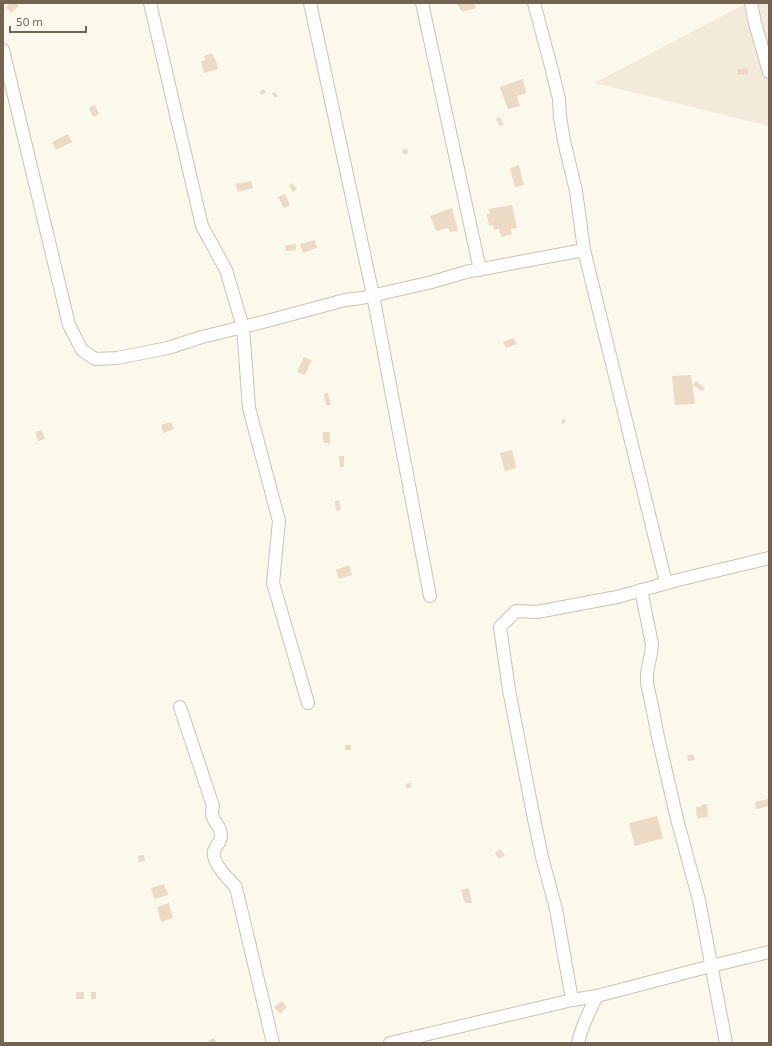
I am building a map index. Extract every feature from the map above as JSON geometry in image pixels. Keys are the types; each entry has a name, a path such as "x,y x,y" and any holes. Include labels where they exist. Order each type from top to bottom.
{"street":[{"path":"150,3 202,226 226,270 243,327 249,408 279,521 273,584 308,703"},
{"path":"310,3 373,295 430,596"},
{"path":"422,3 480,270"},
{"path":"534,3 559,99 560,117 576,191 584,250 666,583"},
{"path":"751,3 769,72"},
{"path":"3,50 70,325 82,350 95,359 117,358 168,348 202,337 345,300 480,270 584,250"},
{"path":"572,1000 556,909 542,857 510,698 500,627 516,611 537,612 617,596 769,558"},
{"path":"641,590 652,644 647,673 649,691 677,819 699,900 726,1043"},
{"path":"180,707 213,806 213,818 221,834 213,856 217,864 236,887 273,1043"},
{"path":"390,1043 572,1000 597,996 769,952"},
{"path":"578,1043 581,1029 597,996"}],"shaded area":[{"path":"747,3 769,3 769,126 594,83"}],"building":[{"path":"10,3 16,3 19,6 11,13 6,7"},
{"path":"474,3 476,8 462,12 457,4"},
{"path":"212,53 218,69 204,73 201,61 205,60 204,56"},
{"path":"748,68 748,74 737,75 738,69"},
{"path":"523,79 526,93 517,96 520,106 508,109 500,87"},
{"path":"264,89 266,92 262,95 259,92"},
{"path":"275,92 278,96 275,98 272,93"},
{"path":"95,105 99,114 93,117 89,108"},
{"path":"500,117 504,125 499,126 496,119"},
{"path":"68,134 72,142 56,150 52,142"},
{"path":"407,148 408,153 404,155 402,150"},
{"path":"519,165 524,185 515,187 510,168"},
{"path":"251,181 253,188 238,192 235,184"},
{"path":"292,183 297,189 293,192 289,186"},
{"path":"285,194 290,205 284,208 278,197"},
{"path":"512,205 517,228 511,229 512,234 501,237 499,229 494,230 493,225 489,226 487,214 490,214 489,209"},
{"path":"452,208 458,231 450,232 448,228 436,231 430,216"},
{"path":"315,240 317,248 303,253 300,244"},
{"path":"296,244 296,250 286,251 285,245"},
{"path":"514,338 517,344 506,348 503,342"},
{"path":"304,357 312,360 305,375 297,372"},
{"path":"691,375 695,404 675,405 672,376"},
{"path":"696,381 705,388 702,391 693,385"},
{"path":"328,393 331,405 326,405 324,394"},
{"path":"564,418 566,422 562,424 561,421"},
{"path":"171,422 174,429 163,433 161,425"},
{"path":"42,430 45,439 38,441 35,432"},
{"path":"323,432 330,432 330,444 323,442"},
{"path":"512,450 516,468 505,471 500,453"},
{"path":"339,456 344,456 344,467 340,467"},
{"path":"339,500 341,510 336,511 335,501"},
{"path":"349,565 352,575 339,579 336,570"},
{"path":"345,745 351,745 351,750 345,750"},
{"path":"693,754 695,760 688,761 687,755"},
{"path":"411,783 411,788 406,788 406,784"},
{"path":"769,799 769,806 756,809 755,802"},
{"path":"707,804 708,817 697,818 696,807 701,807 701,805"},
{"path":"657,816 663,838 635,846 629,823"},
{"path":"500,849 505,855 499,859 495,853"},
{"path":"144,855 145,861 139,862 138,856"},
{"path":"164,884 168,895 154,899 151,888"},
{"path":"469,888 472,903 465,903 461,890"},
{"path":"169,903 173,918 161,922 157,907"},
{"path":"76,992 84,992 84,999 76,999"},
{"path":"91,992 96,992 96,999 91,999"},
{"path":"282,1001 287,1007 280,1014 274,1007"},
{"path":"214,1038 216,1042 210,1043 209,1040"}]}
